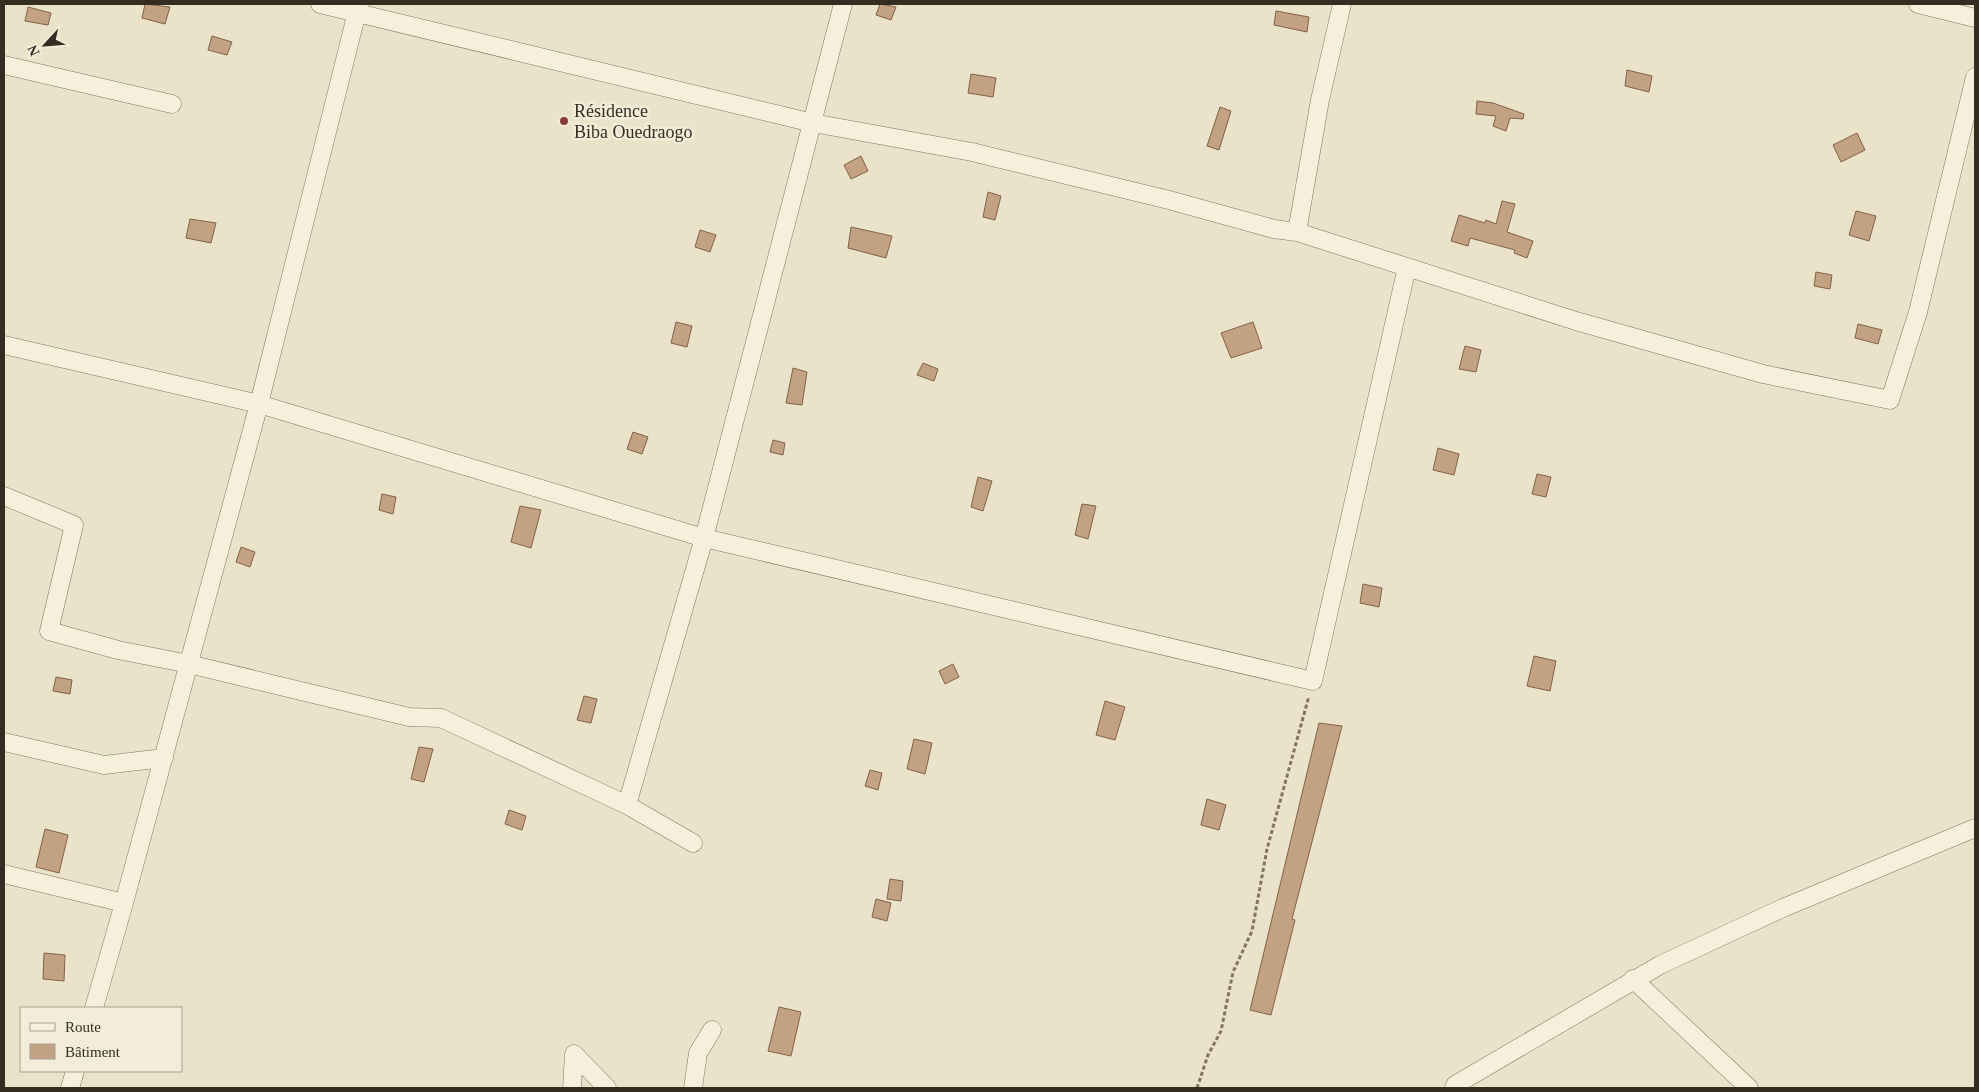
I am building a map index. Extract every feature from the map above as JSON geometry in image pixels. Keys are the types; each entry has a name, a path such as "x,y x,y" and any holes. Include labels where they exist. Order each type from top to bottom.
{"street":[{"path":"320,4 358,8 813,123 972,152 1178,202 1274,229 1298,232 1576,321 1764,374 1890,400 1918,312 1975,77"},
{"path":"627,806 704,538 843,4"},
{"path":"1298,232 1320,100 1342,4"},
{"path":"1918,4 1975,18"},
{"path":"94,1007 164,758 259,404 358,8"},
{"path":"4,65 172,104"},
{"path":"4,345 259,404 704,538 1313,681 1407,267"},
{"path":"4,496 74,526 49,631 118,650 189,664 409,717 442,718 627,806 693,842"},
{"path":"4,742 104,765 164,758"},
{"path":"1454,1088 1455,1085 1633,979 1783,908 1975,828"},
{"path":"4,874 124,903"},
{"path":"1633,979 1749,1088"},
{"path":"693,1088 698,1053 712,1030"},
{"path":"572,1088 574,1054 607,1088"},
{"path":"70,1088 75,1072"}],"path":[{"path":"1197,1088 1208,1055 1221,1031 1233,972 1252,931 1267,849 1313,681"}],"building":[{"path":"145,4 170,7 165,24 142,18"},
{"path":"880,4 896,7 891,20 876,15"},
{"path":"28,7 51,13 48,25 25,21"},
{"path":"1276,11 1309,17 1307,32 1274,25"},
{"path":"212,36 232,42 227,55 208,50"},
{"path":"1627,70 1652,76 1649,92 1625,86"},
{"path":"971,74 996,78 993,97 968,93"},
{"path":"1477,101 1493,103 1524,114 1523,119 1510,118 1506,131 1493,126 1496,116 1476,114"},
{"path":"1220,107 1231,111 1219,150 1207,146"},
{"path":"1857,133 1865,150 1841,162 1833,145"},
{"path":"861,156 868,171 851,179 844,165"},
{"path":"988,192 1001,196 995,220 983,217"},
{"path":"1502,201 1515,204 1507,232 1533,241 1527,258 1514,253 1515,250 1470,238 1468,246 1451,241 1459,215 1485,223 1486,220 1496,224"},
{"path":"1856,211 1876,216 1869,241 1849,235"},
{"path":"190,219 216,223 211,243 186,238"},
{"path":"851,227 892,236 886,258 848,248"},
{"path":"700,230 716,235 710,252 695,247"},
{"path":"1816,272 1832,275 1830,289 1814,286"},
{"path":"676,322 692,326 687,347 671,343"},
{"path":"1253,322 1262,348 1231,358 1221,333"},
{"path":"1858,324 1882,330 1878,344 1855,338"},
{"path":"1465,346 1481,350 1476,372 1459,369"},
{"path":"923,363 938,369 934,381 917,375"},
{"path":"793,368 807,372 802,405 786,403"},
{"path":"633,432 648,437 642,454 627,449"},
{"path":"773,440 785,443 783,455 770,452"},
{"path":"1438,448 1459,454 1454,475 1433,470"},
{"path":"1537,474 1551,477 1546,497 1532,494"},
{"path":"978,477 992,481 983,511 971,507"},
{"path":"382,494 396,497 393,514 379,510"},
{"path":"1082,504 1096,506 1088,539 1075,535"},
{"path":"520,506 541,510 531,548 511,542"},
{"path":"241,547 255,552 250,567 236,562"},
{"path":"1363,584 1382,588 1379,607 1360,603"},
{"path":"1534,656 1556,661 1550,691 1527,686"},
{"path":"953,664 959,677 945,684 939,671"},
{"path":"56,677 72,680 70,694 53,691"},
{"path":"584,696 597,699 591,723 577,720"},
{"path":"1105,701 1125,707 1115,740 1096,735"},
{"path":"1319,723 1342,726 1292,919 1295,920 1271,1015 1250,1010"},
{"path":"914,739 932,743 925,774 907,769"},
{"path":"419,747 433,749 424,782 411,779"},
{"path":"870,770 882,773 878,790 865,786"},
{"path":"1207,799 1226,805 1219,830 1201,825"},
{"path":"509,810 526,816 522,830 505,824"},
{"path":"45,829 68,835 59,873 36,867"},
{"path":"890,879 903,881 901,901 887,899"},
{"path":"876,899 891,903 887,921 872,917"},
{"path":"44,953 65,955 64,981 43,979"},
{"path":"779,1007 801,1012 791,1056 768,1051"}],"place":[{"name":"Résidence Biba Ouedraogo","path":"564,121"}]}
